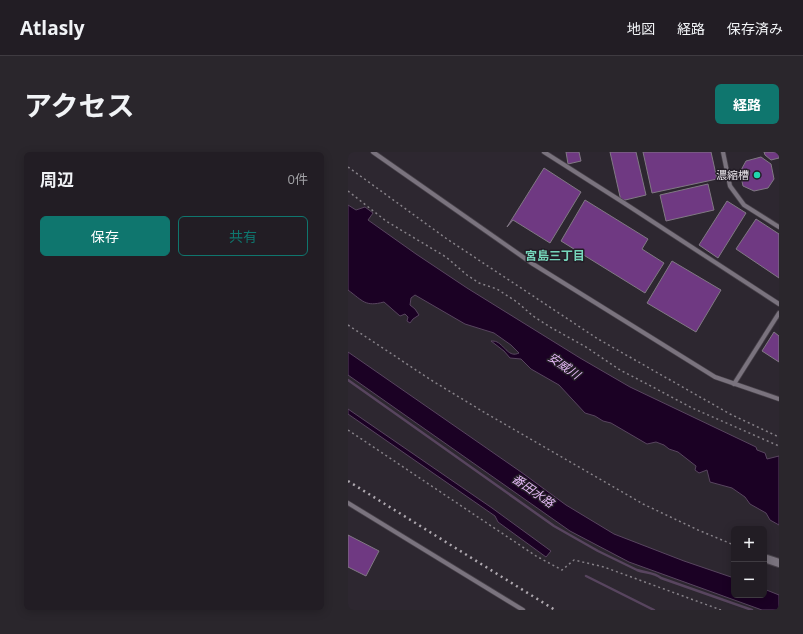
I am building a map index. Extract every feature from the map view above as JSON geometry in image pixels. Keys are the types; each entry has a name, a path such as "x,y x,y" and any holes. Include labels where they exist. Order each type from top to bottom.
{"street":[{"path":"767,559 779,563"}],"lane":[{"path":"374,152 533,264 715,377 779,399"},
{"path":"544,152 779,304"},
{"path":"722,152 730,186 744,206 779,227"},
{"path":"734,384 779,313"},
{"path":"348,503 523,610"}],"path":[{"path":"348,167 447,239 598,339 730,414 779,437"},
{"path":"348,191 386,221 446,257 479,283 497,289 517,302 550,328 586,347 620,370 692,408 779,446"},
{"path":"348,325 424,375 481,410 643,504 731,544"},
{"path":"348,430 536,556 562,570 574,560 604,568 721,610"}],"water":[{"name":"安威川","path":"348,205 356,210 365,207 373,213 368,220 416,254 467,288 580,358 630,387 756,447 757,450 765,453 767,459 779,456 779,525 770,520 766,513 750,504 745,497 732,488 710,482 707,470 699,473 695,470 696,466 678,452 656,442 647,444 611,423 585,413 559,385 531,369 521,359 510,358 504,351 491,341 500,344 512,354 519,353 511,345 494,333 465,324 415,295 411,298 410,305 419,315 410,323 407,321 408,317 405,314 400,316 384,302 372,304 364,302 357,297 348,290"},
{"name":"番田水路","path":"348,352 566,505 614,534 684,561 731,577 731,598 767,598 767,590 779,595 779,610 762,610 629,562 570,531 348,375"},
{"path":"348,409 492,508 551,551 546,557 498,522 495,516 348,414"}],"building":[{"path":"566,152 579,152 581,161 568,164"},
{"path":"610,152 636,152 646,195 621,201"},
{"path":"643,152 711,152 717,179 652,193"},
{"path":"764,152 779,152 779,158 771,160 765,155"},
{"name":"濃縮槽","path":"761,157 771,164 774,179 768,188 754,191 743,186 740,172 746,161"},
{"path":"544,168 581,192 550,243 513,220 507,227"},
{"path":"708,184 714,210 666,221 660,195"},
{"path":"585,200 648,239 642,249 664,263 645,293 561,241"},
{"path":"727,201 746,213 718,258 699,245"},
{"path":"756,219 779,234 779,278 736,249"},
{"path":"672,261 721,290 696,332 647,303"},
{"path":"774,332 779,336 779,362 762,351"},
{"path":"348,535 379,551 366,576 348,567"}],"waterway":[{"path":"348,380 554,526 598,551 637,570 752,610"},
{"path":"586,576 654,610"}],"railway":[{"path":"348,481 555,610"}],"place":[{"name":"濃縮槽","path":"757,175"}],"district":[{"name":"宮島三丁目","path":"555,256"}]}
